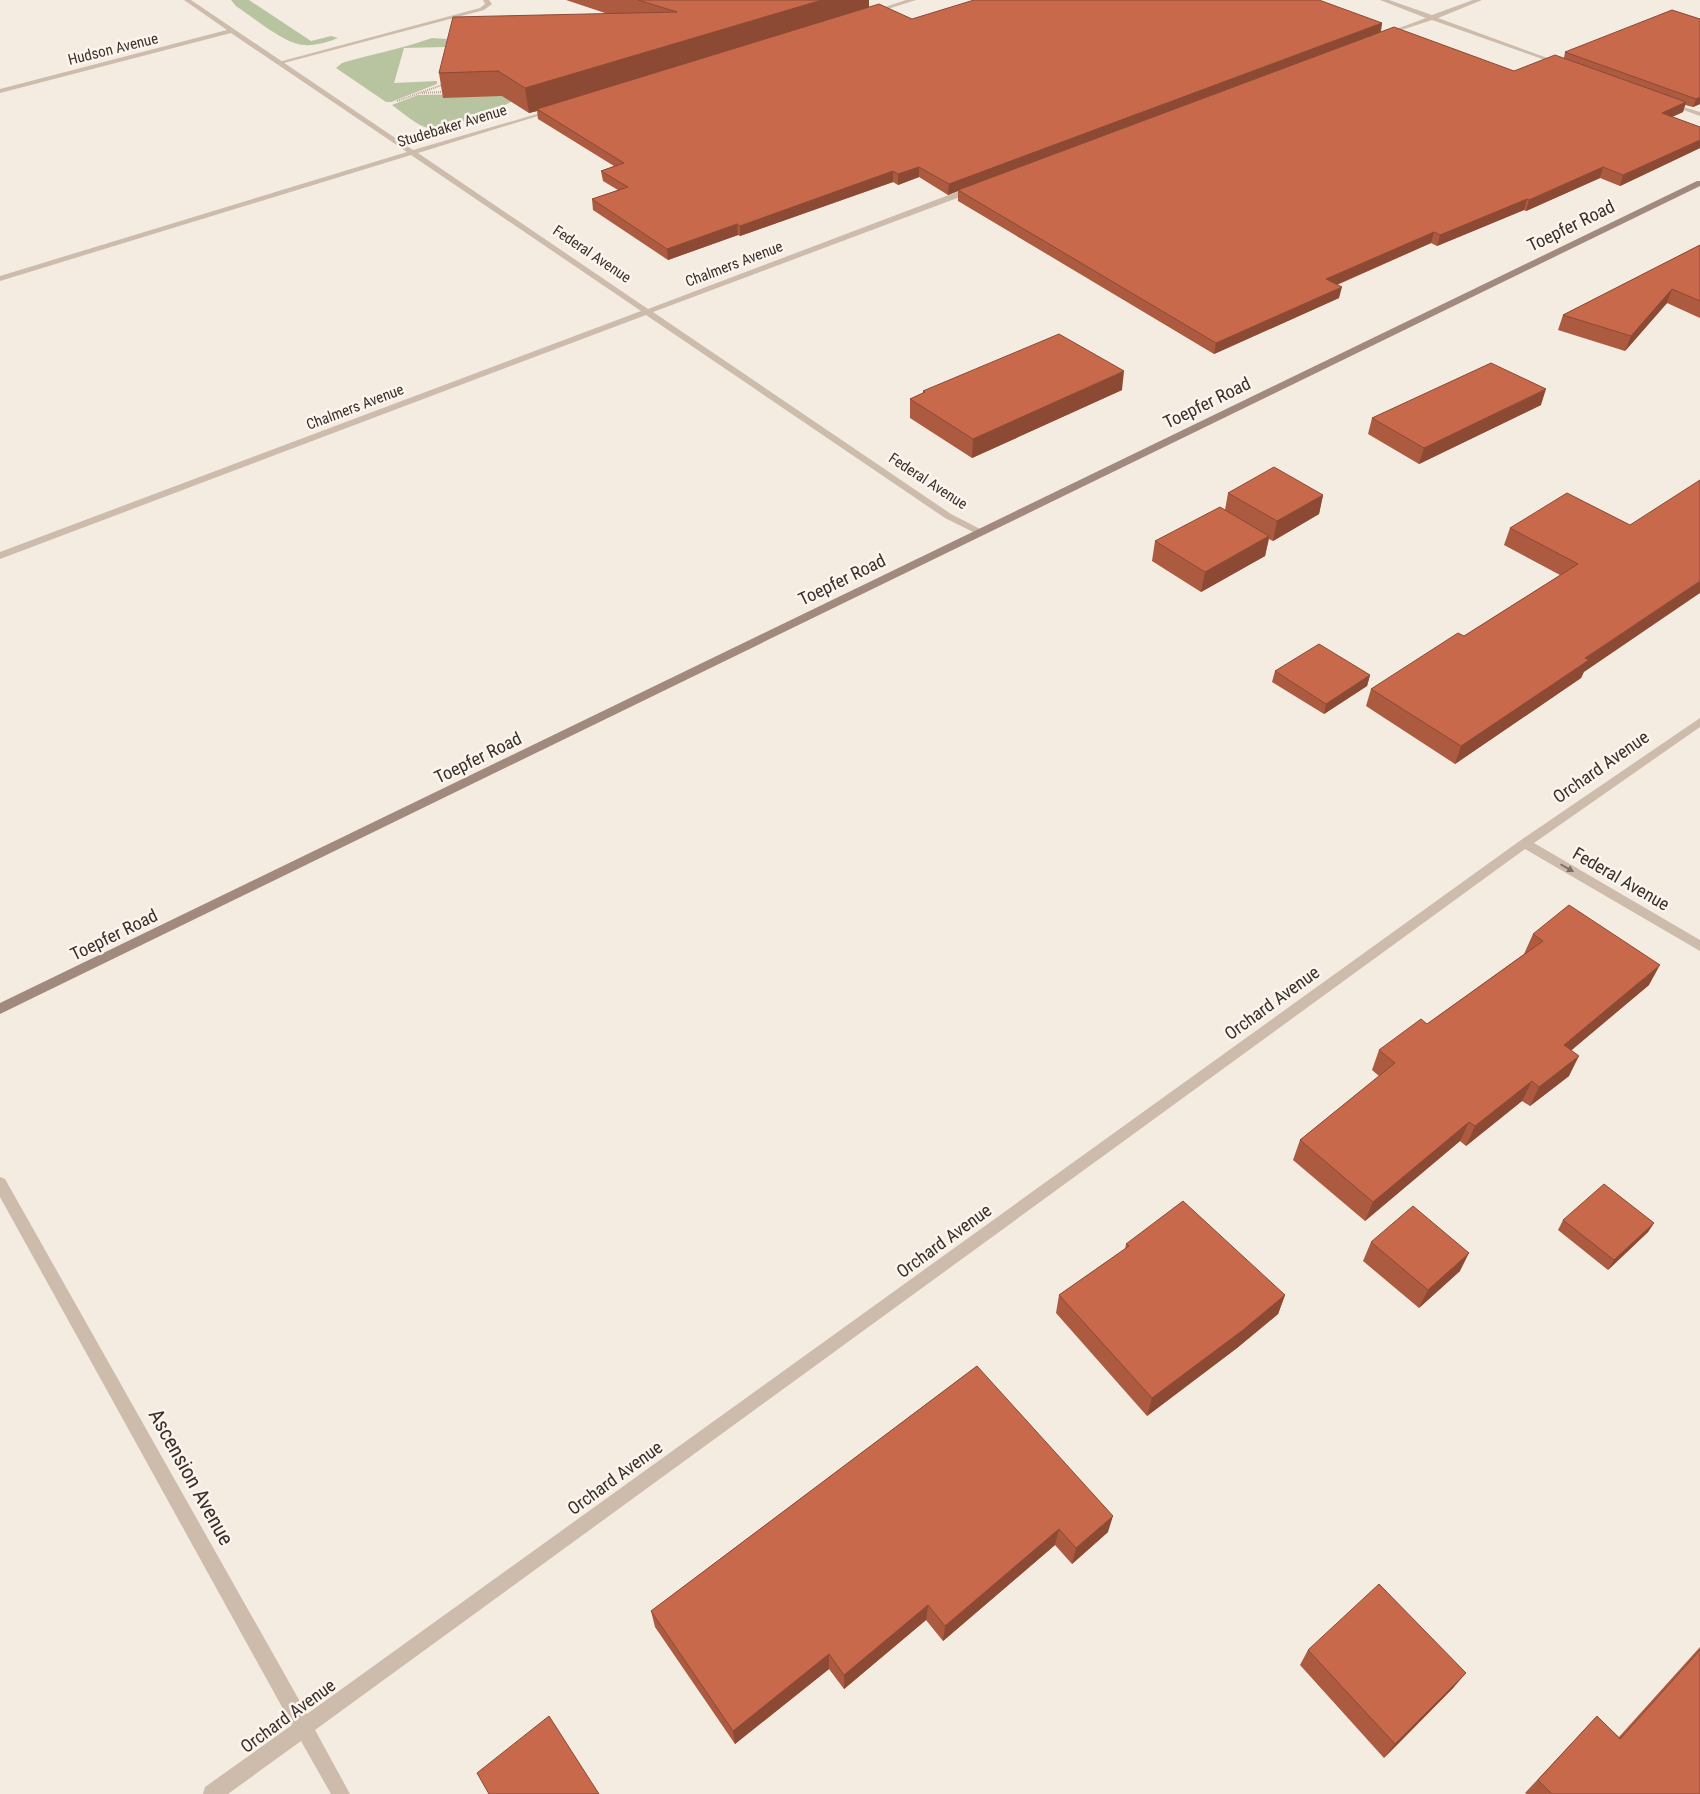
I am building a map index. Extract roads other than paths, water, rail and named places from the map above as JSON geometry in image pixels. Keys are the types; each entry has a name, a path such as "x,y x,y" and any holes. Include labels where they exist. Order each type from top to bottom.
{"street":[{"name":"Federal Avenue","path":"186,0 414,152 948,516 982,532"},
{"path":"278,63 482,9 489,4 486,0"},
{"path":"866,14 913,0"},
{"path":"1383,0 1570,68"},
{"path":"1376,38 1479,0"},
{"name":"Hudson Avenue","path":"0,91 231,31"},
{"path":"1663,101 1700,114"},
{"name":"Studebaker Avenue","path":"0,279 556,109"},
{"name":"Toepfer Road","path":"0,1010 1700,183"},
{"name":"Chalmers Avenue","path":"0,556 984,185"},
{"name":"Orchard Avenue","path":"212,1794 1525,843 1700,722"},
{"name":"Federal Avenue","path":"1525,843 1700,946"},
{"name":"Ascension Avenue","path":"0,1183 341,1794"}]}
